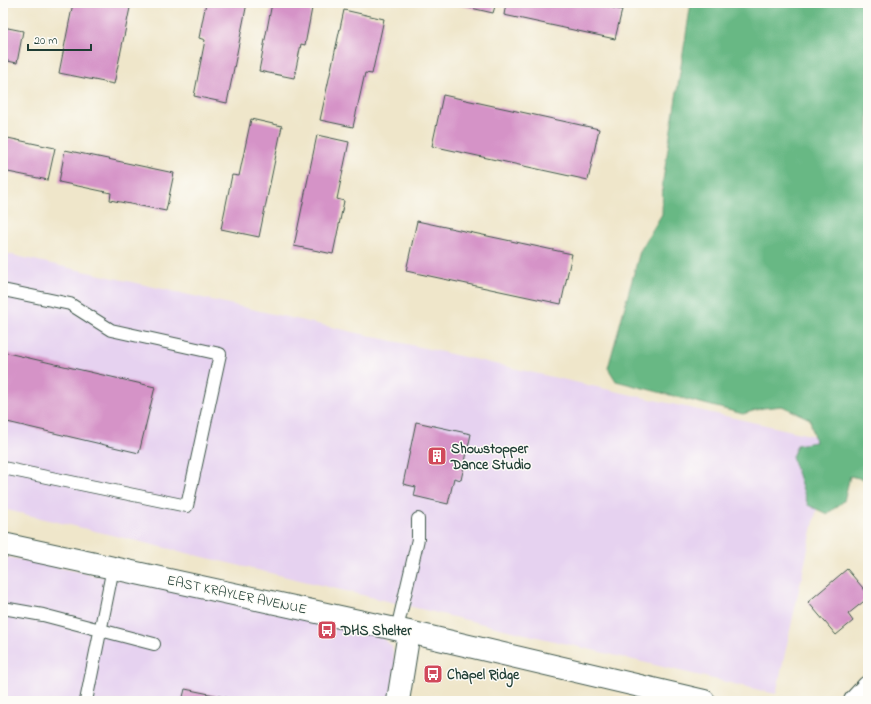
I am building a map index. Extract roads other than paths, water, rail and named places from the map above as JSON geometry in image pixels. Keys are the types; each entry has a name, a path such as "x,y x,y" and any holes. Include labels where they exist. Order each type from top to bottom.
{"street":[{"name":"EAST KRAYLER AVENUE","path":"3,544 403,630 704,701"},
{"path":"398,701 403,630"},
{"path":"855,701 868,688"}],"lane":[{"path":"3,290 70,304 111,330 220,354 187,506 3,468"},
{"path":"403,630 418,539 418,519"},
{"path":"86,701 113,568"},
{"path":"3,608 43,615 154,644"}],"place":[{"name":"Showstopper Dance Studio","path":"437,456"},
{"name":"DHS Shelter","path":"327,630"},
{"name":"Chapel Ridge","path":"433,674"}]}
